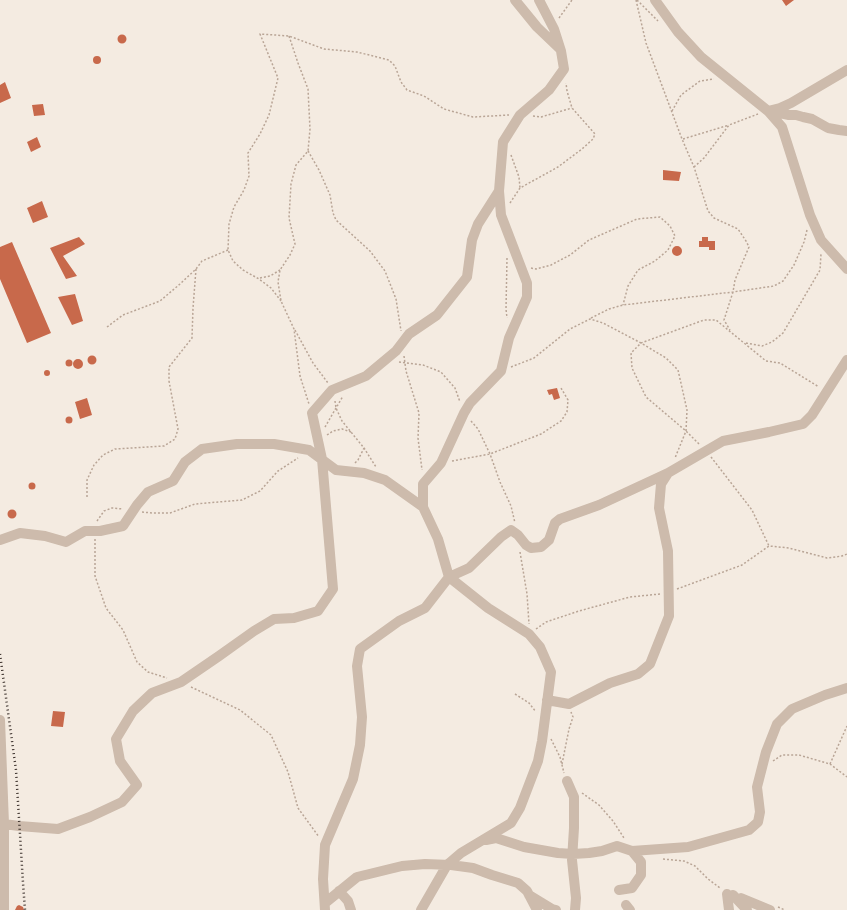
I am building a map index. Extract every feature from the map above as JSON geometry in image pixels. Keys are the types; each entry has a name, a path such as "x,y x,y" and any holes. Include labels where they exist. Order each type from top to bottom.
{"street":[{"path":"515,0 537,27 561,51"},
{"path":"421,910 447,864 461,853 511,823 520,808 538,761 551,672 540,647 529,634 488,608 449,578 438,539 423,507 423,484 441,463 470,403 501,371 510,338 527,297 527,283 501,215 499,191 503,142 520,115 549,90 564,69 561,51 554,29 539,0"},
{"path":"655,0 678,32 696,52 768,111 782,127 810,215 822,240 847,269"},
{"path":"768,111 780,108 800,98 847,70"},
{"path":"768,111 812,119 828,128 847,131"},
{"path":"4,824 58,829 90,817 122,802 137,785 120,761 116,739 133,711 152,693 181,682 254,630 274,619 294,618 318,611 333,589 321,454 312,413 332,390 366,376 396,351 409,334 437,315 467,277 472,240 478,224 499,191"},
{"path":"325,907 325,844 354,779 360,745 362,717 357,666 360,649 399,621 425,608 449,578 469,568 500,537 511,530 531,548 541,547 549,540 555,523 560,519 599,505 668,473 722,441 803,424 812,415 847,360"},
{"path":"0,540 20,533 45,536 66,542 85,531 95,531 123,526 148,492 173,481 185,462 202,448 236,444 274,444 309,450 321,454 336,470 364,473 385,480 423,507"},
{"path":"547,700 569,704 610,684 638,674 650,664 669,616 668,551 659,508 661,484 668,473"},
{"path":"480,841 496,838 524,847 573,854 602,851 617,846 632,851 688,847 749,830 758,822 760,812 757,787 766,752 777,724 792,709 825,695 847,688"},
{"path":"0,720 4,824 4,910"},
{"path":"567,781 574,797 572,860 576,898 575,910"},
{"path":"619,890 632,888 641,875 641,862 632,851"},
{"path":"325,907 339,891 357,877 402,866 447,864 473,868 518,883 528,891 537,910"},
{"path":"339,891 348,901 351,910"},
{"path":"529,895 556,910"},
{"path":"730,910 734,896"},
{"path":"734,896 747,910"},
{"path":"734,896 770,910"}],"path":[{"path":"554,29 559,18 572,0"},
{"path":"636,0 646,43 694,167 708,211 714,218 738,229 749,248 735,280 734,292 724,320 731,332"},
{"path":"281,300 271,288 259,278 243,270 233,261 228,250 229,224 234,207 244,190 249,176 248,153 260,134 269,115 278,78 260,34 289,36 324,49 357,52 388,60 395,66 406,90 424,96 444,109 473,117 520,115 541,117 572,108"},
{"path":"289,36 308,89 310,129 308,151 319,170 330,195 333,213 336,220 370,251 385,271 396,299 406,371 419,413 418,438 423,484"},
{"path":"509,203 520,188 558,167 593,139 595,134 572,108 567,91 564,69"},
{"path":"672,111 681,95 700,81 726,77"},
{"path":"682,139 729,125 768,111"},
{"path":"694,167 704,158 729,125"},
{"path":"308,151 296,165 291,184 289,218 295,244 280,270 278,282 281,300 294,329 313,363 332,390 336,408 342,421 377,467"},
{"path":"511,152 520,188"},
{"path":"501,371 534,358 570,329 609,309 623,305 774,286 783,281 794,265 804,242 810,215"},
{"path":"520,265 536,269 551,265 570,255 589,240 637,219 660,217 670,226 675,236 668,250 655,262 638,270 628,286 623,305"},
{"path":"745,343 762,346 772,342 783,333 820,270 822,240"},
{"path":"107,327 123,314 160,301 196,269 202,261 228,250"},
{"path":"507,254 506,309 508,324"},
{"path":"88,497 87,480 94,465 103,455 115,449 164,446 175,440 178,429 169,381 169,367 192,338 196,269"},
{"path":"259,278 270,276 280,270"},
{"path":"590,319 603,323 641,343 666,358 678,370 687,410 686,431 674,459"},
{"path":"769,546 752,510 706,451 686,431 646,398 632,368 631,353 641,343 704,320 716,320 766,361 780,363 827,392"},
{"path":"294,329 300,376 312,413"},
{"path":"441,463 490,454 540,434 562,421 567,412 568,400 561,388"},
{"path":"318,439 344,395"},
{"path":"321,454 322,441 327,434 333,430 351,432"},
{"path":"309,450 278,472 260,491 242,500 195,504 170,513 152,513 112,508 104,511 97,520 95,531 95,576 106,608 123,630 137,662 148,672 181,682 240,710 271,735 288,772 298,808 325,844"},
{"path":"529,634 546,622 579,611 630,597 668,592 742,565 769,546 789,548 827,558 847,554"},
{"path":"520,550 527,594 529,634"},
{"path":"562,765 569,729 573,717 569,704"},
{"path":"830,764 847,726"},
{"path":"761,771 782,754 799,755 830,764 847,777"}],"building":[{"path":"782,0 794,0 786,6"},
{"path":"120,35 124,35 126,39 124,43 120,43 118,41 118,37"},
{"path":"97,56 100,57 100,63 97,64 94,63 93,60 94,57"},
{"path":"5,82 11,98 0,103 0,85"},
{"path":"43,104 45,115 34,116 32,105"},
{"path":"37,137 41,147 31,152 27,142"},
{"path":"663,170 681,172 679,181 663,180"},
{"path":"42,201 48,217 33,223 27,208"},
{"path":"79,237 85,244 63,256 77,276 66,279 50,248"},
{"path":"702,237 708,237 708,241 715,241 715,250 709,250 709,247 699,247 699,241 702,241"},
{"path":"12,242 51,333 27,343 0,279 0,247"},
{"path":"677,246 682,251 677,256 672,251"},
{"path":"75,294 83,321 72,325 58,297"},
{"path":"92,355 97,360 92,365 87,360"},
{"path":"76,359 80,359 82,360 82,368 76,369 73,366 73,362"},
{"path":"69,360 72,363 69,366 66,363"},
{"path":"47,370 50,373 47,376 44,373"},
{"path":"557,388 560,398 554,400 552,394 549,395 547,390"},
{"path":"87,398 92,415 80,419 75,402"},
{"path":"69,416 73,420 69,424 65,420"},
{"path":"32,482 35,483 35,489 32,490 29,489 28,486 29,483"},
{"path":"10,510 14,510 16,514 14,518 10,518 8,516 8,512"},
{"path":"53,711 65,712 63,727 51,726"},
{"path":"19,905 23,907 24,910 15,910"}],"railway":[{"path":"0,654 16,770 25,910"}]}
